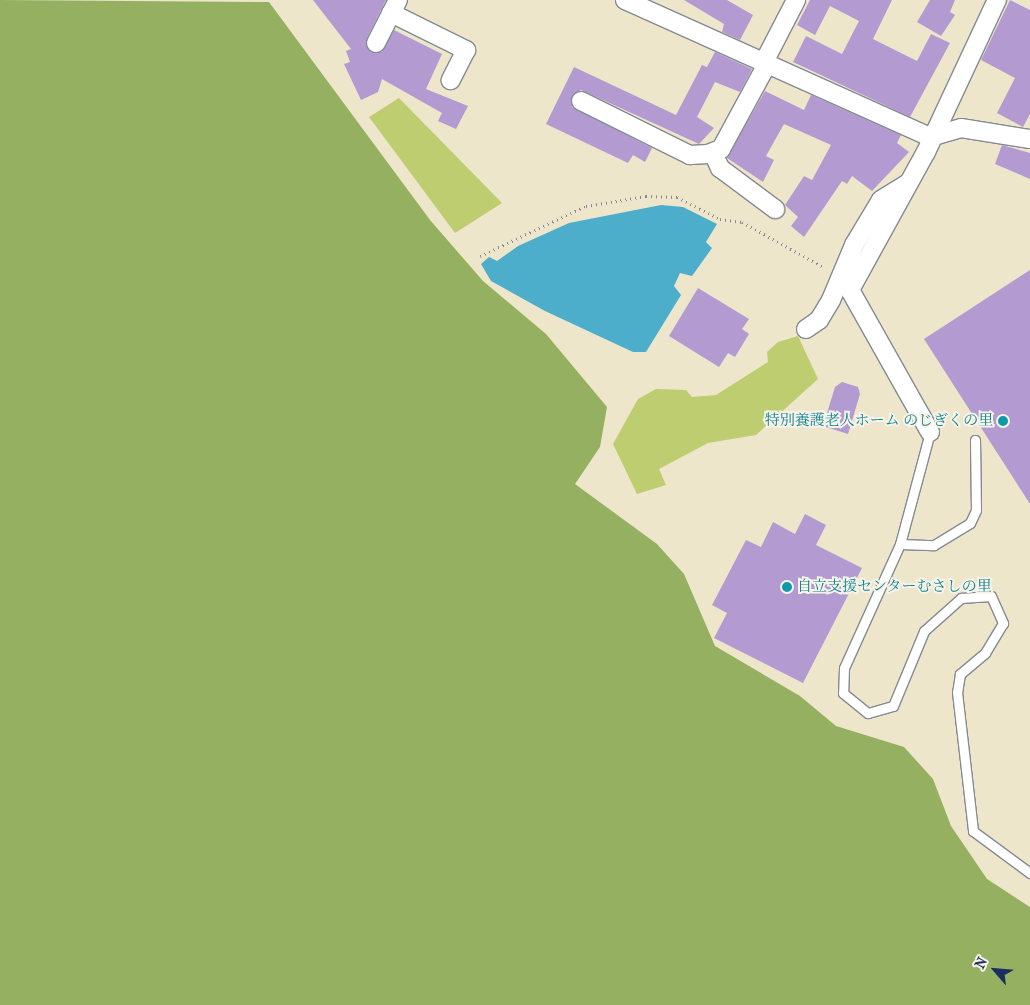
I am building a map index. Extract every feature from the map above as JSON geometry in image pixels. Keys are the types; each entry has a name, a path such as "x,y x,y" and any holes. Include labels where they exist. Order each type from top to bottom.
{"street":[{"path":"625,0 764,65 930,137 961,128 1030,139"},
{"path":"581,101 690,155 713,153 722,149 796,0"},
{"path":"930,432 850,290 908,183 997,0"},
{"path":"376,44 395,7 466,50 451,80"},
{"path":"713,153 720,168 776,209"},
{"path":"806,328 819,320 881,200 908,183"}],"lane":[{"path":"930,432 900,544 844,668 843,693 868,713 893,706 924,631 961,598 991,596 1003,623 984,653 960,674 956,692 973,831 1030,873"},
{"path":"900,544 934,545 970,523 976,510 975,440"}],"path":[{"path":"480,256 586,206 646,196 677,197 720,219 742,222 840,278"}],"green space":[{"path":"0,0 269,2 430,220 483,281 546,334 607,407 600,447 575,484 657,544 684,574 715,646 800,696 836,726 904,747 933,779 951,826 987,879 1030,907 1030,1005 0,1005"},
{"path":"399,98 502,203 455,233 369,117"},
{"path":"798,336 818,379 756,435 708,443 659,469 666,485 637,494 613,444 638,399 656,389 686,390 692,397 716,395 768,362 767,352 778,342"}],"water":[{"path":"661,205 683,207 717,224 706,242 712,248 692,276 680,273 674,286 681,295 646,352 633,352 545,311 491,281 481,264 489,257 497,261 518,246 569,223"}],"building":[{"path":"313,0 386,0 367,38 367,48 382,52 394,30 442,54 426,89 468,106 456,129 438,121 442,113 382,79 378,92 361,100 344,64 350,62 346,51 351,49"},
{"path":"684,0 727,0 753,15 740,40 722,32 724,24"},
{"path":"810,0 892,0 873,39 917,61 931,34 950,43 910,117 793,62 806,36 842,54 859,21 830,6 815,35 797,25"},
{"path":"930,0 955,0 950,12 955,15 941,36 917,22"},
{"path":"1010,0 1030,10 1030,114 1023,127 997,113 1015,78 981,60"},
{"path":"715,52 752,69 740,92 715,82 697,117 714,128 699,144 581,90 572,96 572,107 652,148 645,162 633,155 628,163 546,124 574,67 676,115 702,65 707,67"},
{"path":"765,91 804,110 811,95 901,135 897,143 909,152 872,191 852,176 847,184 842,181 804,237 791,226 798,217 785,205 804,176 812,180 831,145 784,124 766,156 774,160 763,182 727,158"},
{"path":"1002,145 1030,153 1030,179 995,164"},
{"name":"特別養護老人ホーム のじぎくの里","path":"1030,270 1030,504 924,339"},
{"path":"698,288 749,319 742,329 749,334 735,357 728,353 719,367 669,336"},
{"path":"842,382 858,387 860,394 848,434 823,426 835,387"},
{"name":"自立支援センターむさしの里","path":"805,514 826,525 816,545 862,568 803,683 714,638 727,613 712,605 746,540 761,547 773,522 795,534"}],"place":[{"name":"特別養護老人ホーム のじぎくの里","path":"1003,421"},
{"name":"自立支援センターむさしの里","path":"787,587"}]}
